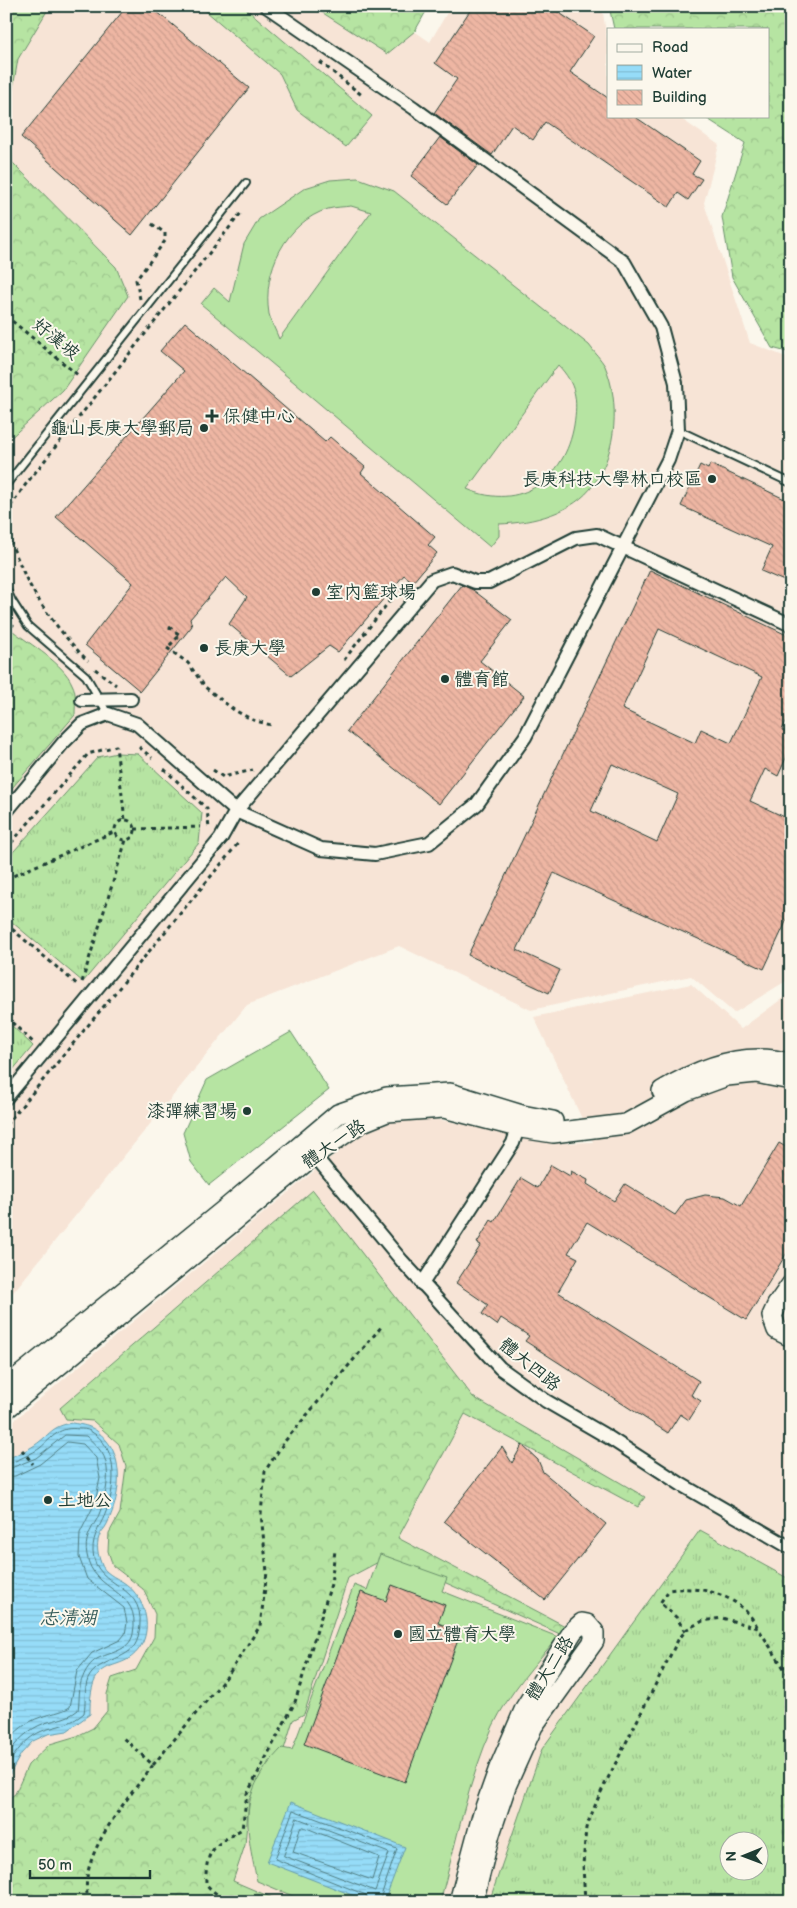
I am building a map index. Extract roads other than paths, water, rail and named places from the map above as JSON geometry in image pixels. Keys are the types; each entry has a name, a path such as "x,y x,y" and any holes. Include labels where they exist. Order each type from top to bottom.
{"street":[{"path":"6,812 82,724 108,714 137,724 236,811 322,849 375,854 429,843 477,804 525,737 668,460 678,430 676,383 661,328 624,262 414,108 266,6"},
{"path":"6,1098 221,838 236,811 432,580 452,574 475,582 488,582 576,538 597,535 791,625"},
{"path":"82,700 131,699"},
{"name":"體大一路","path":"520,1121 593,1117 624,1111 685,1077 720,1063 756,1060 791,1064"},
{"name":"體大一路","path":"6,1387 309,1149 387,1112 444,1108 520,1121 553,1133 626,1124 686,1091 727,1076 756,1073 791,1080"},
{"path":"422,1284 513,1143 520,1121"},
{"name":"體大一路","path":"6,1409 309,1149"},
{"name":"體大四路","path":"309,1149 422,1284 500,1368 546,1401 791,1548"},
{"path":"791,1286 772,1316 777,1330 787,1335 791,1334"},
{"name":"體大二路","path":"459,1902 496,1776 525,1708 573,1631 582,1623 587,1624 594,1632 594,1641 533,1726 506,1786 490,1834 472,1902"}],"lane":[{"path":"6,485 246,183"},
{"path":"678,430 791,483"},
{"path":"6,588 12,602 28,626 86,676 108,714"}],"water":[{"name":"志清湖","path":"72,1423 88,1426 95,1430 107,1441 113,1450 118,1471 117,1493 111,1514 100,1535 98,1553 102,1566 110,1574 130,1587 140,1601 146,1617 146,1634 136,1653 127,1660 102,1671 95,1679 91,1693 90,1714 67,1731 48,1734 33,1741 21,1754 6,1781 6,1460 32,1447 59,1426"},
{"path":"291,1802 405,1847 384,1902 370,1902 267,1862"}],"place":[{"name":"保健中心","path":"212,416"},
{"name":"龜山長庚大學郵局","path":"204,428"},
{"name":"長庚科技大學林口校區","path":"712,479"},
{"name":"室內籃球場","path":"316,592"},
{"name":"長庚大學","path":"204,648"},
{"name":"體育館","path":"445,679"},
{"name":"漆彈練習場","path":"247,1111"},
{"name":"土地公","path":"48,1500"},
{"name":"國立體育大學","path":"398,1634"}]}
